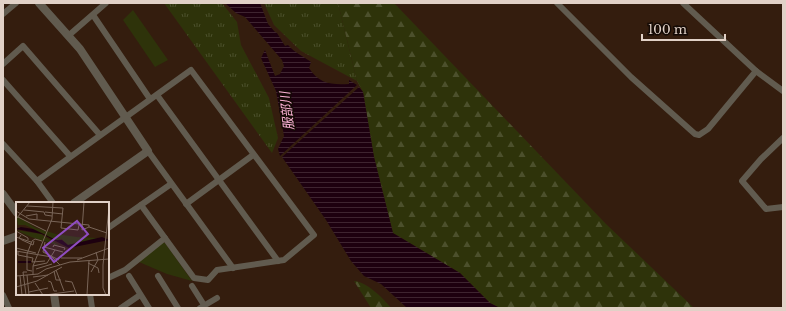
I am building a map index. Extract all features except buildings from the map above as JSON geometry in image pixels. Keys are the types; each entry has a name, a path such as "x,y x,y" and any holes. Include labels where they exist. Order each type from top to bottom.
{"street":[{"path":"3,14 16,3"},
{"path":"40,3 80,50 171,184 233,268"},
{"path":"68,36 106,3"},
{"path":"557,3 631,77 695,134 699,135 708,129 756,71"},
{"path":"683,3 756,71 783,90"},
{"path":"93,15 150,99"},
{"path":"3,64 23,46 100,135"},
{"path":"37,180 191,70 314,235 284,260 217,270 208,280 194,278 141,205"},
{"path":"3,80 70,156"},
{"path":"157,95 278,261"},
{"path":"783,138 761,159 742,181 766,209 783,207"},
{"path":"3,144 37,180 51,202"},
{"path":"75,202 148,151"},
{"path":"186,204 253,155"},
{"path":"109,227 171,184"},
{"path":"3,194 16,212"},
{"path":"3,241 16,236"},
{"path":"109,278 125,270 165,238"},
{"path":"129,276 148,308"},
{"path":"158,276 178,308"},
{"path":"192,286 202,306 216,298"},
{"path":"121,308 140,294"},
{"path":"3,295 9,308"},
{"path":"54,295 56,308"},
{"path":"90,295 92,308"}],"green space":[{"path":"164,3 222,3 237,22 241,45 269,98 278,138 272,153"},
{"path":"264,3 338,3 357,81 301,51 274,25"},
{"path":"338,3 394,3 606,224 694,308 500,308 490,303 460,273 393,233 374,157 363,92 357,81"},
{"path":"133,10 168,60 155,67 123,20"},
{"path":"162,243 165,243 192,281 167,274 139,262"},
{"path":"354,281 369,287 391,308 371,308"}],"water":[{"name":"服部川","path":"225,3 260,3 268,24 277,33 285,46 288,45 311,62 309,68 317,77 332,84 349,84 349,80 357,85 280,156 278,149 284,136 276,91 261,58 265,50 275,76 280,74 284,66 282,60 245,17 236,13"},
{"path":"359,87 363,92 374,157 393,233 460,273 490,303 500,308 407,308 381,284 364,276 351,261 326,220 282,157"}]}
